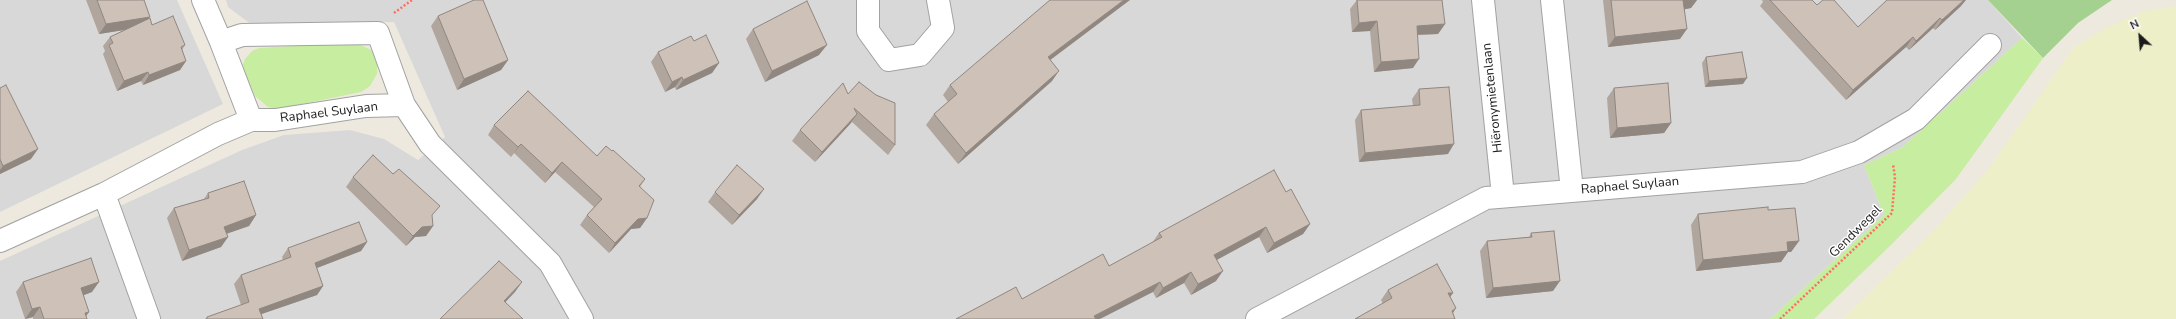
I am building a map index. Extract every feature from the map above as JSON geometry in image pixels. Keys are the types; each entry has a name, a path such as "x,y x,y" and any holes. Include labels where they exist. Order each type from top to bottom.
{"street":[{"path":"204,0 251,120"},
{"path":"868,0 868,32 889,60 920,55 943,28 938,0"},
{"name":"Hiëronymietenlaan","path":"1483,0 1503,196"},
{"path":"1552,0 1572,191"},
{"path":"221,42 242,35 378,33 404,105 430,144 550,263 582,319"},
{"name":"Raphael Suylaan","path":"1257,319 1486,198 1802,172 1859,152 1916,119 1990,45"},
{"name":"Raphael Suylaan","path":"0,241 104,194 218,134 251,120 275,120 366,106 404,105"},
{"path":"104,194 149,319"}],"path":[{"name":"Gendwegel","path":"1780,319 1892,213 1895,177 1887,136"}],"shaded area":[{"path":"0,0 177,0 223,104 0,212"},
{"path":"226,0 1988,0 2022,38 1903,147 1864,165 1884,215 1770,319 0,319 0,261 242,150 284,135 350,130 384,139 418,160 445,137 394,22 252,25 228,7"}],"green space":[{"path":"1988,0 2112,0 2078,23 2043,58"},
{"path":"2176,6 2176,319 1843,319 1939,225 1990,167 2074,47 2104,29 2144,11"},
{"path":"2022,38 2043,58 1956,179 1891,245 1814,319 1770,319 1884,215 1864,165 1903,147"},
{"path":"357,43 371,50 377,62 377,74 370,86 361,92 278,109 268,107 255,96 242,67 245,59 252,51 259,48"}],"building":[{"path":"97,0 144,0 150,17 106,24"},
{"path":"474,0 483,0 508,60 464,79 438,16"},
{"path":"1050,0 1124,0 1048,57 1059,71 966,153 934,114 957,94 950,85"},
{"path":"1357,0 1442,0 1445,24 1417,26 1419,59 1381,62 1377,21 1359,23"},
{"path":"1611,0 1683,0 1687,29 1615,37"},
{"path":"1770,0 1812,0 1817,5 1823,0 1834,0 1858,27 1887,0 1964,0 1942,20 1940,18 1916,41 1913,37 1853,90"},
{"path":"807,1 827,45 772,71 753,29"},
{"path":"173,16 185,45 181,47 186,61 149,75 148,72 124,81 109,45 113,43 110,37 150,18 152,25"},
{"path":"706,35 719,63 683,80 682,77 672,82 658,52 691,36 694,41"},
{"path":"1742,52 1747,78 1709,81 1706,57"},
{"path":"859,82 876,95 895,103 895,145 854,108 857,114 822,152 800,130 843,83 848,94"},
{"path":"1668,83 1671,123 1617,128 1614,88"},
{"path":"6,85 38,149 3,166 0,159 0,88"},
{"path":"1449,87 1454,144 1365,153 1361,110 1420,105 1419,89"},
{"path":"528,91 597,156 606,146 612,151 613,150 645,179 639,186 654,200 647,218 638,219 615,243 587,215 602,199 562,162 552,173 521,144 518,147 494,125"},
{"path":"373,155 393,174 399,169 440,206 432,215 433,226 422,227 413,236 353,177"},
{"path":"737,165 764,189 739,215 715,192"},
{"path":"1274,170 1286,192 1291,189 1310,224 1274,243 1266,227 1214,255 1223,271 1198,284 1191,272 1163,288 1160,282 1094,316 1096,319 956,319 1016,287 1022,299 1103,254 1109,266 1162,237 1159,233"},
{"path":"244,181 256,215 224,227 228,237 189,250 174,208 209,198 208,193"},
{"path":"1768,207 1768,210 1795,208 1799,241 1787,242 1788,251 1703,260 1698,214"},
{"path":"359,222 367,242 315,263 323,286 259,309 263,319 207,319 207,317 249,302 241,275 291,257 288,248"},
{"path":"1554,231 1560,281 1493,288 1487,241 1532,237 1531,233"},
{"path":"91,258 99,282 81,288 89,312 85,313 87,319 44,319 40,307 32,309 23,282"},
{"path":"499,261 522,282 504,301 523,319 440,319"},
{"path":"1437,264 1453,293 1448,293 1456,308 1452,311 1455,319 1355,319 1392,298 1388,290"}]}
